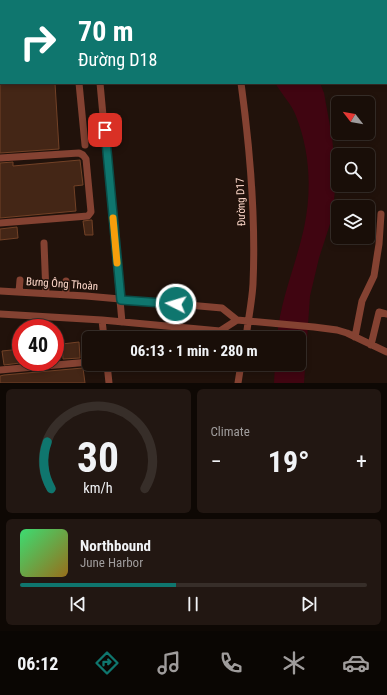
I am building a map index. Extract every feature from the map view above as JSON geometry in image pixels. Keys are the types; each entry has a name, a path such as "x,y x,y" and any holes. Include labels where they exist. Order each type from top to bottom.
{"street":[{"path":"79,84 85,145"},
{"path":"100,84 122,322"},
{"name":"Đường D17","path":"241,84 252,178 253,285 247,331"},
{"path":"0,158 79,153 83,155 86,158 91,212 88,216 0,223"},
{"path":"355,337 362,301 374,276 379,244 381,214"},
{"path":"44,243 46,294"},
{"path":"19,292 20,280"},
{"path":"66,281 66,295"},
{"name":"Bưng Ông Thoàn","path":"0,291 222,308 237,320"},
{"path":"371,344 379,312 387,314"},
{"path":"0,314 102,320 220,331 237,320 314,327 337,330 387,352"},
{"path":"102,320 103,331"},
{"path":"0,370 82,363"},
{"path":"108,371 109,383"},
{"path":"238,383 240,371"}],"shaded area":[{"path":"276,84 320,84 324,93 331,132 331,140 332,140 331,192 335,192 334,200 331,200 330,224 319,258 310,296 306,354 306,331 278,331 281,310 301,242 307,214 309,186 307,157 301,129 296,116"},
{"path":"275,371 305,371 304,383 274,383"}],"building":[{"path":"0,84 55,84 59,149 0,153"},
{"path":"80,160 83,185 74,186 76,211 0,218 0,163 13,162 13,166"},
{"path":"92,220 93,235 85,235 83,221"},
{"path":"17,227 18,238 0,240 0,229"},
{"path":"79,342 80,358 64,359 64,344"},
{"path":"12,350 12,364 4,365 2,351"},
{"path":"82,368 85,383 0,383 0,376 4,375 64,371 64,370"}],"slow traffic":[{"path":"113,218 117,263"}],"route":[{"path":"105,130 121,300 176,304"}]}
